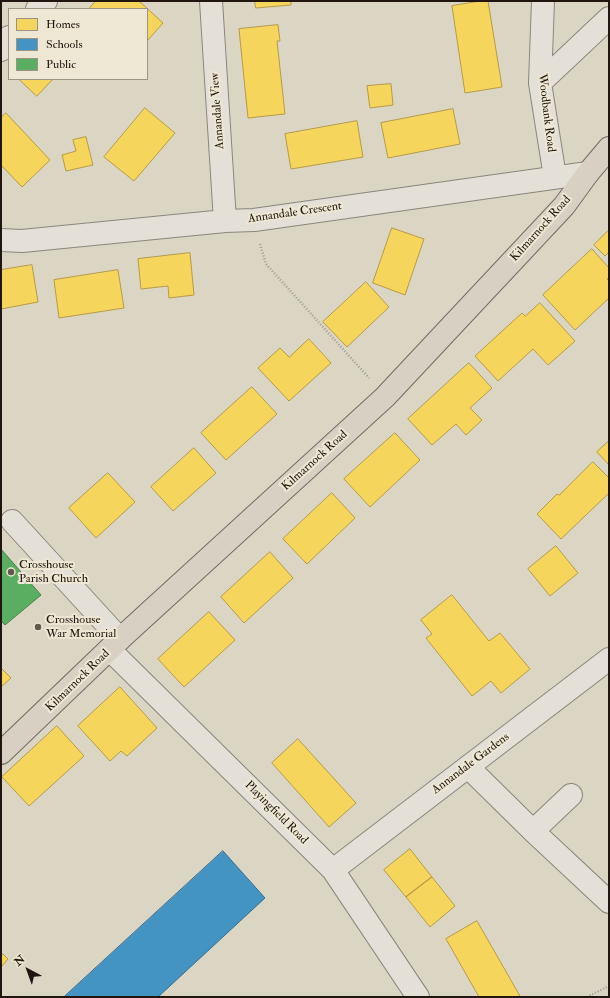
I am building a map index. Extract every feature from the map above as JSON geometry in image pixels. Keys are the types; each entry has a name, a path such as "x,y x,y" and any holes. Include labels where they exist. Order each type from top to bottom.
{"main road":[{"name":"Kilmarnock Road","path":"1,753 115,644 385,397 564,206 588,173 609,148"}],"street":[{"path":"38,8 46,1"},
{"name":"Annandale View","path":"211,1 225,221"},
{"name":"Woodbank Road","path":"543,1 540,83 555,177"},
{"path":"540,83 609,18"},
{"path":"1,50 8,39"},
{"name":"Annandale Crescent","path":"1,240 22,241 225,221 254,220 588,173"},
{"name":"Playingfield Road","path":"12,521 115,644 334,870 418,997"},
{"name":"Annandale Gardens","path":"334,870 609,659"},
{"path":"468,767 533,831 609,902"},
{"path":"533,831 571,795"}],"path":[{"path":"254,220 266,264 385,397"},
{"path":"587,997 609,986"}],"building: Homes":[{"path":"96,1 139,1 147,8 90,8"},
{"path":"255,1 291,1 291,5 256,8"},
{"path":"488,1 502,87 465,93 452,6"},
{"path":"148,9 163,23 148,40"},
{"path":"278,25 280,41 277,41 285,114 248,118 239,29"},
{"path":"20,80 52,80 37,96"},
{"path":"391,84 393,105 370,108 367,86"},
{"path":"145,108 175,133 134,181 104,157"},
{"path":"453,109 460,144 388,158 381,123"},
{"path":"6,113 50,160 22,187 1,165 1,118"},
{"path":"357,121 363,157 291,169 285,134"},
{"path":"86,137 93,165 66,171 62,155 76,151 73,140"},
{"path":"392,228 424,239 405,295 373,283"},
{"path":"609,230 609,254 608,253 605,256 594,245"},
{"path":"592,249 609,268 609,278 607,279 609,281 609,298 575,330 543,295"},
{"path":"190,253 194,295 169,298 168,286 141,289 138,259"},
{"path":"32,265 38,302 1,309 1,270"},
{"path":"118,270 124,308 59,318 54,280"},
{"path":"366,282 389,307 347,347 323,322"},
{"path":"540,303 575,341 548,365 533,349 498,381 475,356 522,313 525,316"},
{"path":"309,339 331,363 289,401 258,368 280,348 289,357"},
{"path":"469,363 492,388 470,408 482,420 466,435 456,424 432,445 408,419"},
{"path":"252,387 277,414 226,460 201,433"},
{"path":"395,433 420,460 370,507 344,479"},
{"path":"609,441 609,465 597,452"},
{"path":"194,448 216,473 173,511 151,487"},
{"path":"593,462 609,478 609,493 561,539 537,514"},
{"path":"108,473 135,502 96,538 69,508"},
{"path":"332,493 355,518 307,564 283,539"},
{"path":"556,546 578,573 550,596 528,569"},
{"path":"270,552 293,578 244,623 221,597"},
{"path":"452,595 489,641 500,633 530,669 501,693 491,681 472,696 426,638 432,634 421,620"},
{"path":"209,612 235,640 184,687 158,659"},
{"path":"1,668 11,678 1,687"},
{"path":"120,687 157,728 127,756 121,751 110,761 78,726"},
{"path":"57,726 84,756 29,806 2,777"},
{"path":"298,739 356,803 329,827 272,763"},
{"path":"410,849 432,877 406,897 384,870"},
{"path":"432,877 455,906 430,927 406,897"},
{"path":"477,921 520,996 479,997 446,939"},
{"path":"3,954 8,959 1,967 1,956"}],"building: Schools":[{"path":"223,851 265,898 158,997 64,997"}],"building: Public":[{"name":"Crosshouse Parish Church","path":"1,549 41,595 5,625 1,621"}],"place":[{"name":"Crosshouse Parish Church","path":"11,572"},
{"name":"Crosshouse War Memorial","path":"38,627"}]}
